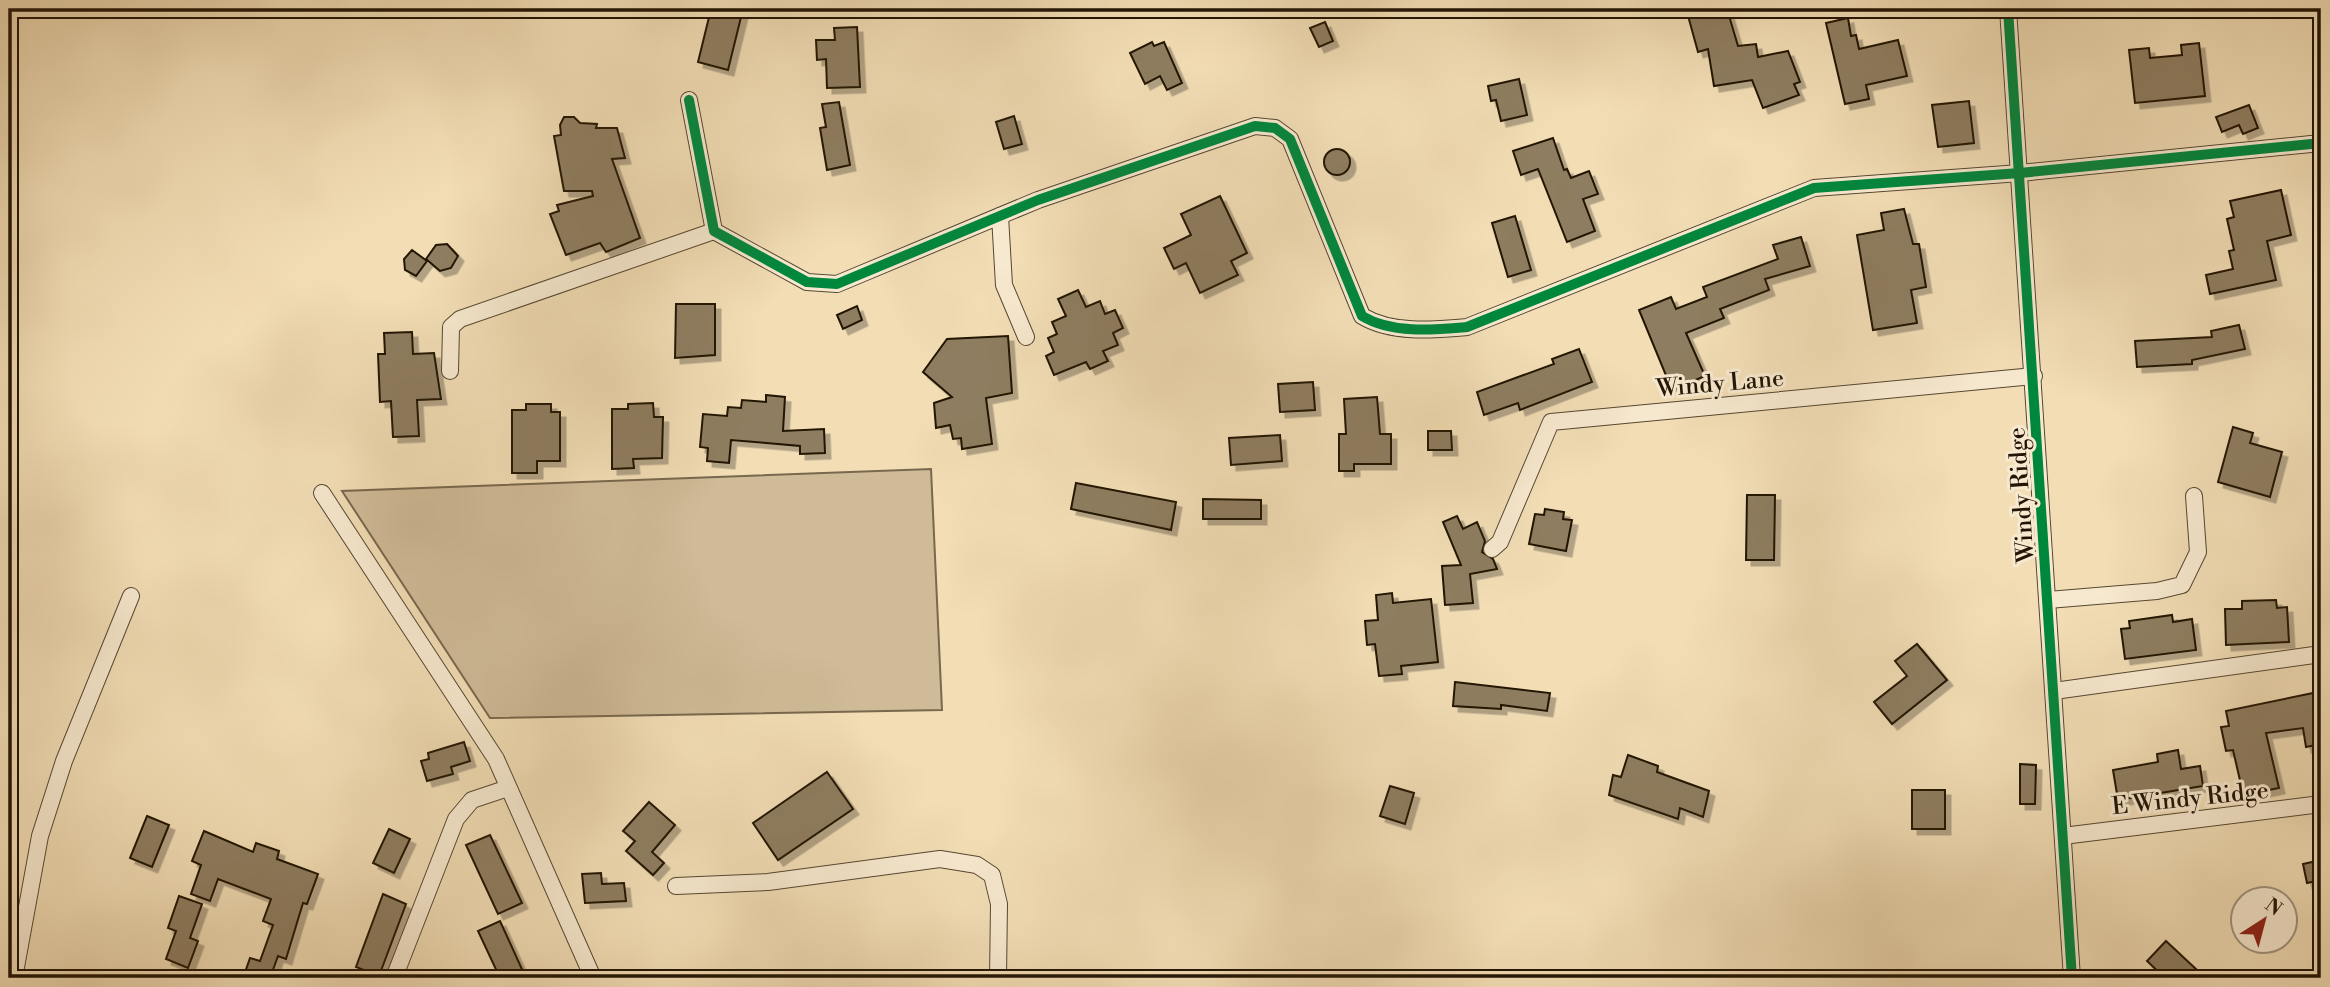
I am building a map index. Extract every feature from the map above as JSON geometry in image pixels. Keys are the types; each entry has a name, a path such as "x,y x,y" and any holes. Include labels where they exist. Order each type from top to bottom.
{"street":[{"name":"Windy Ridge","path":"2008,9 2072,978"},
{"path":"689,100 705,199 714,231 807,282 824,285 837,284 1000,216 1255,126 1275,128 1290,139 1362,316 1377,324 1430,330 1467,327 1814,188 2020,173 2321,144"},
{"path":"1000,216 1004,285 1026,337"},
{"path":"450,371 452,327 460,319 714,231"},
{"name":"Windy Lane","path":"1492,549 1500,542 1550,422 2034,376"},
{"path":"322,494 496,759 593,978"},
{"path":"2048,600 2157,591 2182,585 2198,552 2194,496"},
{"path":"14,978 40,836 86,702 131,596"},
{"path":"2054,691 2321,654"},
{"path":"394,978 456,819 472,800 508,788"},
{"name":"E Windy Ridge","path":"2063,836 2321,804"},
{"path":"677,886 768,882 940,859 976,864 992,876 999,904 998,978"}],"shaded area":[{"path":"931,469 942,710 490,718 342,491"}],"building":[{"path":"711,9 743,9 728,70 698,62"},
{"path":"1727,9 1738,46 1756,44 1758,57 1788,51 1800,82 1794,84 1799,95 1763,108 1752,80 1714,86 1708,49 1698,52 1687,12"},
{"path":"1848,18 1851,36 1856,35 1859,49 1898,40 1907,76 1866,85 1869,99 1845,104 1826,23"},
{"path":"1325,22 1333,41 1319,47 1310,28"},
{"path":"857,27 860,87 827,88 826,59 817,60 816,40 835,40 834,28"},
{"path":"1152,42 1154,46 1164,42 1182,83 1167,90 1160,76 1145,84 1130,53"},
{"path":"2199,43 2205,96 2135,103 2129,50 2149,48 2150,58 2182,55 2181,45"},
{"path":"1519,79 1527,115 1501,121 1496,100 1491,101 1488,86"},
{"path":"1969,101 1974,143 1938,147 1932,105"},
{"path":"839,102 850,165 827,170 820,128 826,127 822,104"},
{"path":"2249,105 2258,128 2243,134 2239,125 2222,132 2216,117"},
{"path":"1014,116 1022,144 1004,149 996,122"},
{"path":"564,117 574,117 580,123 597,124 596,128 617,128 625,158 612,159 640,238 606,252 600,243 566,255 550,214 559,211 557,205 593,196 592,191 564,191 554,136 561,135 560,125"},
{"path":"1553,138 1564,170 1567,169 1571,178 1589,171 1598,194 1583,199 1595,231 1567,242 1538,169 1521,175 1513,151"},
{"path":"1337,149 1346,153 1350,162 1346,171 1337,175 1328,171 1324,162 1328,153"},
{"path":"2281,190 2291,235 2267,241 2276,280 2210,294 2206,275 2233,269 2229,251 2234,250 2227,219 2234,217 2230,201"},
{"path":"1220,196 1247,253 1231,261 1238,275 1200,293 1186,263 1174,269 1164,248 1191,235 1181,214"},
{"path":"1904,209 1913,244 1919,244 1926,287 1911,290 1917,323 1873,330 1857,235 1884,230 1881,213"},
{"path":"1515,216 1531,270 1508,277 1492,223"},
{"path":"1801,237 1810,266 1765,279 1769,290 1720,309 1724,318 1686,333 1705,376 1672,390 1639,310 1671,297 1676,309 1707,297 1703,287 1778,259 1773,245"},
{"path":"447,244 458,256 451,268 440,271 426,259 436,245"},
{"path":"412,250 427,261 416,276 405,270 404,259"},
{"path":"1078,290 1086,307 1100,301 1105,314 1115,310 1123,328 1113,333 1118,345 1103,351 1108,361 1090,369 1086,362 1054,375 1046,356 1054,352 1048,338 1057,334 1052,322 1066,316 1058,299"},
{"path":"676,304 715,304 715,355 675,358"},
{"path":"857,306 862,320 843,329 837,315"},
{"path":"2239,325 2245,349 2192,360 2192,364 2137,367 2135,341 2212,337 2211,331"},
{"path":"412,332 413,354 434,353 441,399 417,400 419,436 393,437 391,401 380,402 378,354 385,354 384,333"},
{"path":"1008,336 1012,393 986,398 992,444 962,449 961,438 953,439 950,425 936,428 934,403 952,397 923,372 947,339"},
{"path":"1579,349 1592,382 1520,410 1518,403 1484,415 1477,392 1554,364 1552,359"},
{"path":"1313,382 1315,410 1280,412 1278,384"},
{"path":"766,395 785,397 783,431 824,429 825,453 800,454 800,446 731,440 729,463 707,461 708,448 700,447 703,414 727,416 728,407 741,408 742,400 766,402"},
{"path":"1377,397 1380,434 1391,434 1391,464 1354,464 1354,471 1339,471 1339,434 1346,434 1344,399"},
{"path":"653,403 654,417 663,417 662,458 633,459 634,468 612,469 612,409 628,409 628,404"},
{"path":"526,404 551,404 551,412 560,412 560,461 537,461 537,473 512,473 512,410 526,410"},
{"path":"2233,427 2253,433 2250,443 2282,452 2270,497 2218,482"},
{"path":"1428,431 1451,431 1452,450 1428,450"},
{"path":"1280,435 1282,461 1231,465 1229,438"},
{"path":"1076,483 1176,502 1171,530 1071,509"},
{"path":"1747,495 1775,495 1774,560 1746,560"},
{"path":"1203,499 1261,500 1261,519 1203,519"},
{"path":"1545,509 1564,512 1563,519 1572,520 1566,551 1529,544 1535,514 1544,515"},
{"path":"1457,516 1463,529 1477,522 1485,541 1482,552 1493,559 1497,569 1470,574 1473,603 1445,605 1442,566 1461,565 1443,522"},
{"path":"1392,593 1393,603 1431,599 1438,662 1401,666 1402,674 1379,676 1375,644 1367,645 1365,621 1378,620 1376,595"},
{"path":"2276,600 2277,608 2287,607 2289,642 2226,645 2225,609 2242,609 2242,601"},
{"path":"2172,615 2173,622 2192,619 2196,650 2125,659 2121,629 2130,628 2129,621"},
{"path":"1917,644 1947,680 1892,724 1874,702 1907,676 1895,661"},
{"path":"1455,682 1550,693 1547,711 1501,705 1501,709 1453,706"},
{"path":"2313,693 2318,725 2321,725 2321,744 2306,747 2303,728 2266,733 2279,788 2254,793 2253,787 2242,789 2233,750 2226,751 2221,727 2229,726 2226,711"},
{"path":"464,742 470,761 451,767 453,774 427,781 421,761 429,759 428,753"},
{"path":"2178,750 2181,769 2200,766 2203,786 2118,800 2113,770 2158,762 2157,754"},
{"path":"1628,755 1658,766 1657,772 1709,791 1703,817 1680,808 1678,819 1609,795 1613,775 1621,777"},
{"path":"2020,764 2036,765 2035,804 2020,804"},
{"path":"827,772 853,809 778,860 753,823"},
{"path":"1390,786 1414,793 1405,824 1380,816"},
{"path":"1912,790 1945,790 1945,829 1912,829"},
{"path":"649,802 675,825 652,852 664,863 653,875 626,851 635,841 623,831"},
{"path":"147,816 169,825 152,867 130,858"},
{"path":"389,829 410,839 394,873 373,863"},
{"path":"204,831 253,852 256,843 279,851 277,859 318,874 307,904 303,903 286,959 278,956 270,978 243,978 250,958 260,961 273,925 263,921 271,899 218,879 210,901 191,894 201,865 192,861"},
{"path":"490,835 522,903 498,914 466,845"},
{"path":"2321,860 2321,880 2307,883 2303,864"},
{"path":"601,873 602,884 624,883 626,901 585,903 582,874"},
{"path":"383,894 406,904 379,976 356,967"},
{"path":"179,896 202,904 190,938 198,941 188,968 166,959 176,931 168,928"},
{"path":"500,921 526,978 500,978 478,931"},
{"path":"2166,941 2197,970 2189,978 2165,978 2147,961"}],"cycle path":[{"path":"2008,9 2072,978"},
{"path":"689,100 714,231 807,282 837,284 1038,200 1255,126 1275,128 1290,139 1362,316 1386,326 1413,329 1467,327 1814,188 2020,173 2321,143"}]}
